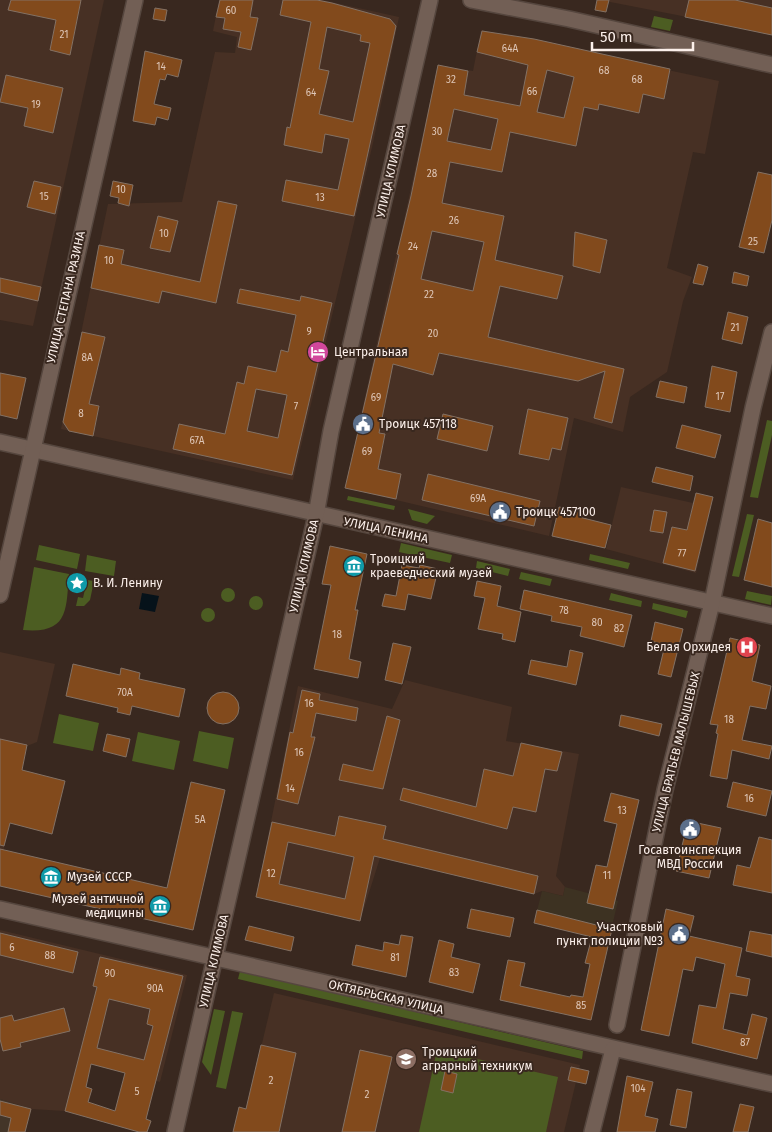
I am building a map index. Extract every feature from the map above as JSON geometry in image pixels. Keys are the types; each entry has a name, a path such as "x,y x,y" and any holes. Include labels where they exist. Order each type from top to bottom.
{"street":[{"name":"УЛИЦА СТЕПАНА РАЗИНА","path":"0,595 135,0"},
{"name":"УЛИЦА КЛИМОВА","path":"175,1132 316,515 331,431 430,0"},
{"path":"471,0 569,19 772,64"},
{"name":"УЛИЦА БРАТЬЕВ МАЛЫШЕВЫХ","path":"617,1026 665,790 712,603 752,408 772,332"},
{"name":"УЛИЦА ЛЕНИНА","path":"0,442 316,515 772,616"},
{"name":"ОКТЯБРЬСКАЯ УЛИЦА","path":"0,909 772,1084"},
{"path":"592,1132 613,1049"}],"shaded area":[{"path":"0,0 104,0 33,326 0,320"},
{"path":"219,0 322,0 399,17 373,143 293,480 61,429 108,204 182,202 215,52 235,53 237,37 213,31"},
{"path":"600,0 772,0 772,35 677,15"},
{"path":"481,30 719,81 705,154 693,152 667,268 692,277 683,301 667,372 630,397 623,432 574,418 549,536 345,488 438,65 473,71"},
{"path":"621,487 711,507 696,573 606,549"},
{"path":"142,593 159,596 155,612 139,609"},
{"path":"0,652 55,664 37,742 27,746 0,866"},
{"path":"405,680 512,707 506,741 579,754 556,876 565,887 563,896 542,891 534,894 380,858 360,921 256,897 298,686 392,709"},
{"path":"565,887 618,901 602,968 585,963 592,937 534,923 542,891 563,896"},
{"path":"0,930 187,975 160,1082 79,1061 65,1111 31,1109 0,1099"},
{"name":"Троицкий аграрный техникум","path":"274,993 580,1065 564,1132 241,1132"},
{"path":"0,1099 31,1109 25,1132 0,1132"}],"green space":[{"path":"654,16 673,20 670,31 651,27"},
{"path":"767,420 772,421 772,435 758,498 750,497"},
{"path":"348,496 395,506 394,510 347,500"},
{"path":"408,509 435,516 427,524 412,520"},
{"path":"747,514 754,515 739,577 732,576"},
{"path":"401,543 452,555 450,563 399,552"},
{"path":"39,545 80,554 77,569 36,560"},
{"path":"590,554 630,563 628,569 589,560"},
{"path":"87,555 116,561 114,576 85,571"},
{"path":"477,561 510,569 508,576 476,568"},
{"path":"34,567 69,574 67,598 62,617 57,624 38,630 23,630"},
{"path":"521,572 552,579 550,586 519,579"},
{"path":"87,580 94,581 90,600 84,606 76,606 78,597 83,598"},
{"path":"225,588 231,588 235,595 231,602 225,602 221,598 221,592"},
{"path":"747,591 772,596 771,605 745,599"},
{"path":"611,593 642,601 641,607 609,600"},
{"path":"253,596 259,596 263,603 259,610 253,610 249,606 249,600"},
{"path":"653,603 688,611 686,618 652,609"},
{"path":"205,608 211,608 215,615 211,622 205,622 201,618 201,612"},
{"path":"59,714 99,723 93,751 53,743"},
{"path":"199,731 234,738 228,769 193,761"},
{"path":"138,732 180,741 174,770 132,761"},
{"path":"240,971 583,1051 582,1059 238,979"},
{"path":"214,1009 225,1011 211,1075 202,1062"},
{"path":"232,1011 243,1013 226,1089 216,1087"},
{"path":"437,1050 558,1077 546,1132 419,1132"}],"building":[{"path":"11,0 81,0 70,55 50,50 56,20 8,10"},
{"path":"220,0 253,0 250,17 258,18 251,50 238,47 241,32 223,29 225,18 216,17"},
{"path":"283,0 317,0 390,19 396,26 354,216 282,201 286,180 338,190 349,139 325,134 322,153 284,145 287,127 290,128 311,22 280,15","holes":["327,27 361,35 360,41 370,43 353,122 319,114 329,71 319,69"]},
{"path":"597,0 609,0 606,12 595,10"},
{"path":"689,0 735,0 772,8 772,35 685,17"},
{"path":"155,8 167,10 165,21 153,19"},
{"path":"482,31 534,39 670,69 664,99 643,94 639,113 599,104 598,110 584,107 576,146 510,132 502,172 450,162 442,203 504,216 495,260 563,276 557,299 500,286 488,337 624,369 612,423 594,418 605,371 578,381 439,353 433,375 393,364 379,433 385,434 378,469 401,474 396,499 345,488 399,255 397,254 438,65 468,71 464,95 520,106 528,65 477,52","holes":["547,70 574,77 564,118 537,112","454,109 498,119 491,150 447,141","432,231 484,242 473,291 421,279"]},
{"path":"145,51 182,60 178,77 167,74 165,80 160,79 154,104 171,108 168,120 157,117 155,125 133,121"},
{"path":"6,75 63,88 53,133 24,126 28,108 0,102"},
{"path":"758,172 772,175 772,220 764,253 739,247"},
{"path":"34,181 61,187 55,214 27,207"},
{"path":"113,181 133,185 129,206 118,203 119,198 110,196"},
{"path":"218,201 237,205 216,303 162,291 159,303 91,288 99,245 124,250 121,264 200,282"},
{"path":"158,216 178,221 170,252 150,248"},
{"path":"575,232 607,240 600,273 573,266"},
{"path":"698,264 708,267 703,285 693,283"},
{"path":"734,272 749,276 747,286 732,283"},
{"path":"0,278 41,287 38,301 0,292"},
{"path":"240,289 300,301 301,296 332,303 292,475 173,449 179,424 225,434 237,382 244,384 248,366 276,372 281,350 288,352 296,315 237,303","holes":["256,389 287,395 278,438 247,431"]},
{"path":"728,312 748,317 742,344 722,339"},
{"path":"82,332 105,337 89,404 99,406 93,436 69,431 63,422"},
{"path":"712,366 737,372 730,412 705,407"},
{"path":"0,373 26,378 17,419 0,415"},
{"path":"660,381 687,387 684,403 656,397"},
{"path":"528,409 568,418 561,450 552,448 549,460 519,454"},
{"path":"443,414 493,426 487,451 437,439"},
{"path":"682,425 721,435 715,458 676,448"},
{"path":"656,467 693,476 690,491 652,482"},
{"path":"428,474 540,501 534,526 422,500"},
{"path":"696,493 713,497 695,571 663,563 672,527 687,530"},
{"path":"559,507 581,511 579,517 611,525 605,548 552,536"},
{"path":"654,510 667,512 663,533 650,531"},
{"path":"758,519 772,523 772,587 744,580"},
{"path":"330,546 367,554 355,610 358,610 349,659 361,662 358,678 314,669 331,585 322,584"},
{"path":"402,565 419,568 420,565 438,569 431,599 408,594 405,610 382,606 385,594 396,596"},
{"path":"477,581 501,586 497,606 521,612 515,642 502,639 503,634 478,629 485,598 474,596"},
{"path":"524,590 632,615 624,647 580,636 582,627 551,621 552,616 520,609"},
{"path":"655,622 683,629 671,677 658,674 665,645 651,641"},
{"path":"730,638 760,645 752,681 771,686 766,709 750,706 742,740 772,746 769,759 732,750 727,779 710,776 718,725 710,724"},
{"path":"393,643 411,647 402,684 385,680"},
{"path":"570,650 583,653 576,685 528,674 531,660 567,667"},
{"path":"73,664 120,675 121,668 140,673 139,679 185,689 179,717 132,706 130,715 117,712 118,708 66,696"},
{"path":"302,690 320,694 319,700 358,708 356,721 316,713 311,737 315,737 298,804 277,799 290,732 293,733"},
{"path":"223,692 235,696 239,708 235,720 223,724 211,720 207,708 211,696"},
{"path":"621,715 662,724 659,736 619,726"},
{"path":"387,716 400,720 383,789 339,780 343,764 373,771"},
{"path":"107,734 130,739 126,757 103,751"},
{"path":"0,739 27,745 22,770 65,781 52,834 10,823 4,846 0,845"},
{"path":"521,743 562,752 557,771 545,769 536,812 513,807 507,829 400,800 403,788 476,807 484,769 513,776"},
{"path":"191,782 225,790 193,930 0,886 0,849 167,888"},
{"path":"733,782 772,791 766,816 727,807"},
{"path":"611,793 639,800 613,909 587,903 596,865 607,867 617,824 604,821"},
{"path":"339,816 386,826 383,839 538,876 534,894 374,856 360,921 256,897 272,822 335,836","holes":["288,842 354,857 345,899 279,884"]},
{"path":"688,821 721,828 709,878 676,871"},
{"path":"759,837 772,840 772,893 733,885 737,865 750,868"},
{"path":"471,909 514,918 510,937 467,928"},
{"path":"666,909 694,916 689,936 742,948 736,976 750,979 747,996 730,993 723,1029 747,1035 752,1014 767,1018 757,1059 692,1043 699,1005 716,1008 725,964 696,957 693,971 683,969 669,1036 641,1030"},
{"path":"537,910 612,929 591,1020 500,1000 508,960 525,963 520,986 570,997 571,995 583,997 590,964 585,963 592,937 534,923"},
{"path":"249,926 294,937 291,951 245,940"},
{"path":"750,931 772,935 772,957 746,951"},
{"path":"0,933 78,952 73,973 0,955"},
{"path":"401,935 413,937 406,977 352,965 356,945 383,951 384,942 399,945"},
{"path":"439,940 454,944 451,957 480,964 473,993 429,982"},
{"path":"100,957 183,976 146,1119 151,1121 147,1132 139,1132 65,1111 97,987 93,986","holes":["109,999 150,1009 147,1024 153,1026 144,1060 97,1048","91,1064 125,1073 115,1111 88,1102 92,1089 86,1087"]},
{"path":"64,1008 70,1031 20,1043 21,1047 3,1051 0,1039 0,1018 12,1015 14,1021"},
{"path":"261,1045 296,1053 279,1132 233,1132 239,1107 246,1109"},
{"path":"360,1050 392,1057 375,1132 342,1132"},
{"path":"571,1067 589,1071 586,1084 568,1080"},
{"path":"445,1071 457,1074 453,1093 441,1090"},
{"path":"627,1076 653,1082 645,1116 658,1119 655,1132 617,1132"},
{"path":"677,1089 692,1092 686,1128 670,1125"},
{"path":"0,1101 31,1109 25,1132 8,1132 11,1118 0,1115"},
{"path":"740,1104 754,1107 748,1132 733,1132"}],"place":[{"name":"Центральная","path":"318,352"},
{"name":"Троицк 457118","path":"363,424"},
{"name":"Троицк 457100","path":"500,512"},
{"name":"Троицкий краеведческий музей","path":"354,566"},
{"name":"В. И. Ленину","path":"77,583"},
{"name":"Белая Орхидея","path":"747,647"},
{"name":"Госавтоинспекция МВД России","path":"690,829"},
{"name":"Музей СССР","path":"51,877"},
{"name":"Музей античной медицины","path":"160,906"},
{"name":"Участковый пункт полиции №3","path":"679,934"},
{"name":"Троицкий аграрный техникум","path":"406,1059"}]}
